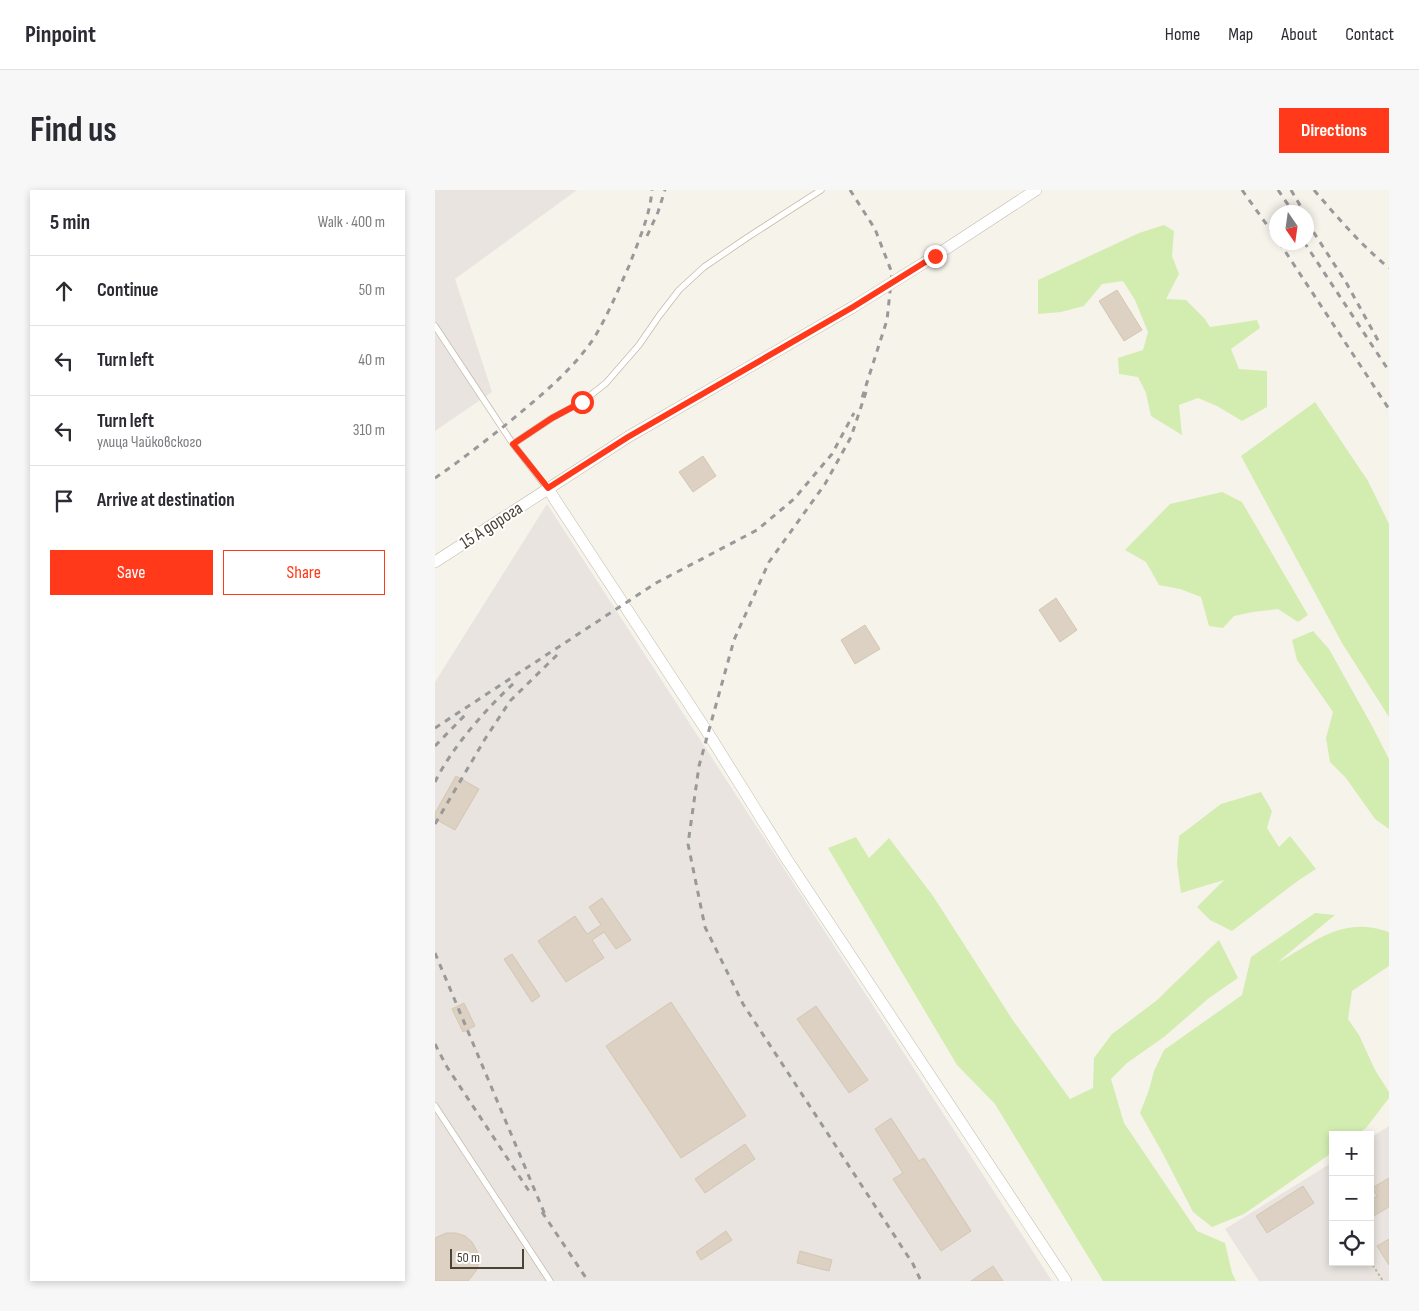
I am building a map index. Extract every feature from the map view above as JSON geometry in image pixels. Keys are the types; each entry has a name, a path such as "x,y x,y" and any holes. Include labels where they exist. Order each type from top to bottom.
{"street":[{"name":"15 А дорога","path":"435,562 628,437 853,307 1036,190"},
{"path":"548,488 787,858 1066,1281"}],"lane":[{"path":"513,444 552,418 582,402 606,383 639,346 679,290 704,268 821,190"},
{"path":"435,326 513,444 548,488"},
{"path":"435,1106 550,1281"}],"path":[{"path":"1373,1266 1383,1281"}],"shaded area":[{"path":"435,190 577,190 455,279 492,392 435,431"},
{"path":"547,504 1052,1281 435,1281 435,682"},
{"path":"1389,1126 1389,1281 1259,1281 1225,1229 1329,1164 1329,1266 1374,1266 1374,1135"}],"green space":[{"path":"1164,225 1174,231 1172,256 1179,274 1166,299 1186,300 1210,327 1257,320 1260,328 1231,349 1239,369 1267,371 1267,407 1242,421 1217,406 1198,398 1179,405 1182,435 1151,416 1146,393 1138,377 1119,374 1118,358 1143,350 1148,332 1135,300 1123,281 1102,284 1084,306 1061,312 1038,314 1038,280 1139,233"},
{"path":"1315,402 1368,481 1389,524 1389,717 1342,643 1241,456"},
{"path":"1222,492 1242,502 1308,615 1298,622 1278,609 1234,616 1223,628 1209,626 1201,597 1180,589 1159,585 1146,562 1125,550 1170,504"},
{"path":"1313,631 1329,649 1389,759 1389,829 1375,819 1346,778 1330,762 1326,738 1333,712 1297,660 1292,640"},
{"path":"1261,792 1272,811 1267,828 1279,847 1290,836 1316,869 1232,931 1210,920 1197,907 1224,880 1181,893 1177,863 1179,836 1221,804"},
{"path":"856,837 869,858 889,838 933,896 1012,1019 1070,1099 1093,1088 1094,1058 1112,1034 1156,1001 1219,940 1238,978 1209,998 1164,1037 1127,1063 1111,1079 1124,1123 1197,1231 1225,1243 1232,1273 1236,1281 1103,1281 995,1104 957,1065 828,848"},
{"path":"1315,913 1335,915 1278,962 1317,939 1343,929 1357,927 1389,932 1389,966 1352,991 1348,1019 1359,1035 1375,1070 1389,1092 1389,1098 1366,1128 1362,1131 1329,1131 1329,1155 1244,1214 1212,1227 1193,1212 1140,1113 1154,1071 1164,1050 1242,995 1251,957"}],"building":[{"path":"1117,290 1142,330 1124,341 1099,301"},
{"path":"703,456 716,476 693,492 679,472"},
{"path":"1056,598 1077,630 1060,642 1039,610"},
{"path":"865,625 880,649 855,664 841,640"},
{"path":"456,776 479,789 455,830 435,819 435,813"},
{"path":"602,898 631,940 616,949 604,932 592,940 604,958 566,982 538,941 575,916 587,934 601,925 589,907"},
{"path":"512,954 540,996 532,1002 504,959"},
{"path":"671,1002 746,1116 681,1158 606,1046"},
{"path":"464,1003 475,1026 463,1032 452,1009"},
{"path":"816,1006 868,1080 849,1093 797,1019"},
{"path":"891,1118 919,1161 924,1158 971,1231 941,1251 893,1179 903,1173 875,1129"},
{"path":"745,1144 755,1159 705,1193 695,1179"},
{"path":"1389,1178 1389,1207 1374,1216 1374,1198 1377,1196 1374,1187"},
{"path":"1303,1186 1314,1203 1267,1233 1256,1216"},
{"path":"726,1231 732,1240 701,1260 696,1252"},
{"path":"446,1233 456,1233 465,1236 472,1242 478,1253 479,1262 476,1271 468,1281 435,1281 435,1238"},
{"path":"1389,1239 1389,1265 1377,1246"},
{"path":"800,1251 832,1260 829,1271 797,1263"},
{"path":"993,1266 1003,1281 971,1281"}],"railway":[{"path":"435,478 531,404 554,384 585,350 604,320 629,266 646,219 652,190"},
{"path":"647,236 665,190"},
{"path":"850,190 875,229 892,273 887,320 862,398"},
{"path":"1242,190 1269,228"},
{"path":"1278,190 1288,205"},
{"path":"1291,190 1300,205"},
{"path":"1314,190 1359,240 1389,268"},
{"path":"1314,233 1347,284 1380,344"},
{"path":"1284,250 1389,409"},
{"path":"1309,250 1389,371"},
{"path":"866,392 851,437 825,484 769,562 734,640 699,766 688,844 705,927 743,1004 913,1264 921,1281"},
{"path":"435,728 656,583 757,530 794,499 832,454 854,413"},
{"path":"435,824 485,739 510,701 557,655"},
{"path":"435,782 451,755 470,729 514,683"},
{"path":"435,746 467,713"},
{"path":"435,953 546,1217"},
{"path":"435,1044 447,1067 529,1191"},
{"path":"542,1212 588,1281"}],"route":[{"path":"582,402 552,418 513,444 548,488 628,437 853,307 935,256"}]}
